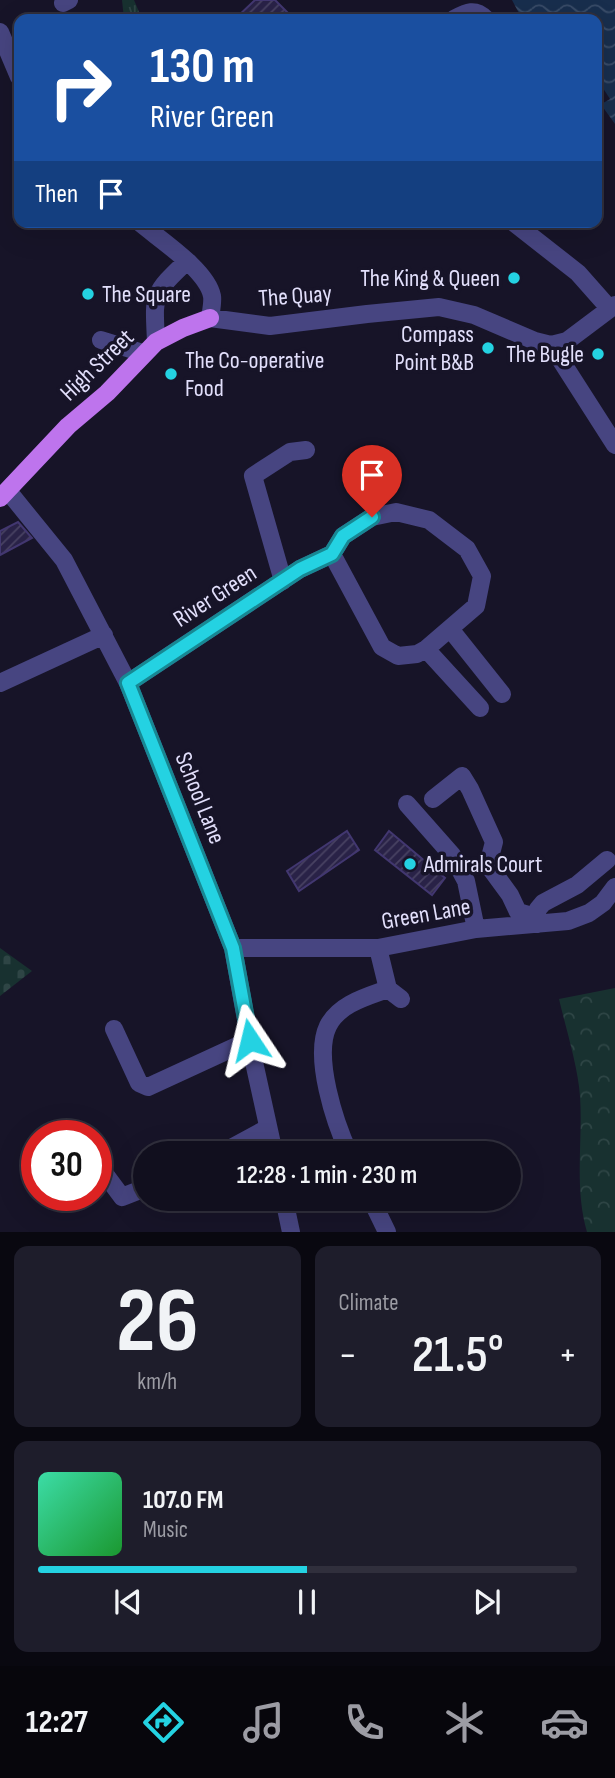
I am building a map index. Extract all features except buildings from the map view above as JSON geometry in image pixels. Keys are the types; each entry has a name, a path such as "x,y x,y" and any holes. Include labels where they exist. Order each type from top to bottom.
{"main road":[{"path":"149,348 183,328 210,318"},
{"name":"High Street","path":"4,495 68,426 107,393 149,348"}],"street":[{"path":"0,32 14,66"},
{"path":"146,228 205,281 212,296 210,318"},
{"path":"521,228 578,273 612,306 579,333 557,344 560,359 615,445"},
{"name":"High Street","path":"149,348 154,301 163,284 186,262"},
{"name":"The Quay","path":"210,318 270,326 439,307 474,315 545,345 557,344"},
{"path":"101,340 149,348"},
{"path":"283,581 253,476 290,452 306,450"},
{"name":"School Lane","path":"4,495 64,559 128,683 233,948 271,1141"},
{"name":"River Green","path":"128,683 300,569 332,554 343,536 372,517 396,512 429,520 467,549 482,576 476,606 426,649 417,654 398,656 382,647 332,554"},
{"path":"451,630 502,694"},
{"path":"0,682 104,635"},
{"path":"426,649 480,708"},
{"path":"433,799 462,776 494,842 488,865 510,895 518,912 536,920 538,909 543,904 577,885 607,860"},
{"path":"407,804 452,855 466,881 477,929"},
{"name":"Green Lane","path":"233,948 378,948 536,920 568,920 589,913 603,903 615,887"},
{"path":"343,1141 331,1105 324,1070 324,1039 329,1024 341,1010 359,999 394,994 378,948"},
{"path":"114,1029 139,1083 148,1087 250,1040"},
{"path":"244,1141 268,1128"},
{"path":"112,1184 122,1197 133,1193"},
{"path":"287,1211 291,1232"},
{"path":"377,1211 387,1232"}],"green space":[{"path":"122,0 134,0 140,14 123,14"},
{"path":"0,948 32,971 0,996"},
{"path":"615,988 615,1232 587,1232 580,1181 579,1085 559,999"}],"water":[{"path":"512,0 615,0 615,124 602,106 602,14 519,14"}],"pier":[{"path":"602,87 610,99 602,104"}],"place":[{"name":"The King & Queen","path":"514,278"},
{"name":"The Square","path":"88,294"},
{"name":"Compass Point B&B","path":"488,348"},
{"name":"The Bugle","path":"598,354"},
{"name":"The Co-operative Food","path":"171,374"},
{"name":"Admirals Court","path":"410,864"}],"route":[{"path":"250,1040 233,948 128,683 300,569 332,554 343,536 372,517"}]}
